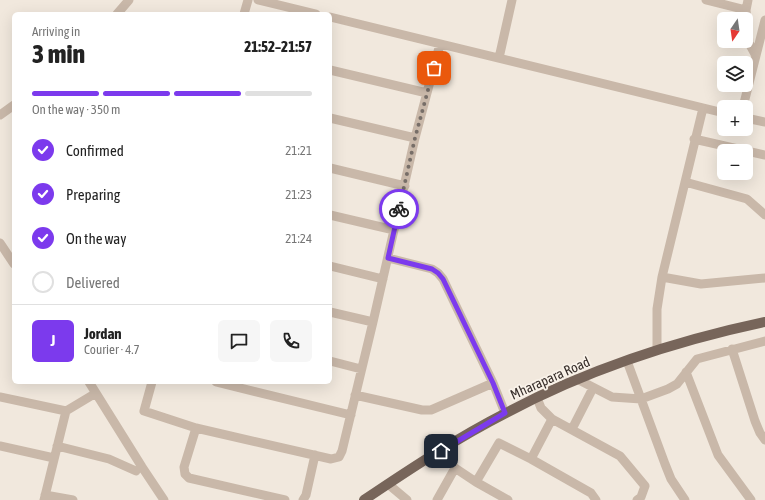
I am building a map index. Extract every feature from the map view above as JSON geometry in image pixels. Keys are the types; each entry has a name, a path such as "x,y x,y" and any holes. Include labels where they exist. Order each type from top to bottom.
{"main road":[{"name":"Mharapara Road","path":"364,500 441,451 505,413 577,379 657,350 731,329 765,322"}],"street":[{"path":"119,12 129,0"},
{"path":"245,12 248,0"},
{"path":"258,0 308,12"},
{"path":"499,58 511,0"},
{"path":"706,0 746,10"},
{"path":"748,0 746,10 749,43 755,54"},
{"path":"332,17 717,111"},
{"path":"745,100 755,54 765,20"},
{"path":"151,384 144,411 196,428 331,459 339,457 342,451 356,395 415,138 440,44"},
{"path":"332,70 427,93"},
{"path":"0,115 12,106"},
{"path":"657,350 657,309 662,277 694,139 703,108"},
{"path":"332,118 415,138"},
{"path":"753,119 765,122"},
{"path":"694,139 765,155"},
{"path":"332,168 405,186"},
{"path":"685,182 747,199 765,215"},
{"path":"332,215 394,230"},
{"path":"0,243 12,261"},
{"path":"388,258 432,269 443,279 493,383 505,413"},
{"path":"332,266 383,279"},
{"path":"662,277 701,284 765,278"},
{"path":"332,312 373,322"},
{"path":"577,379 612,397 641,399 677,384 697,359 765,340"},
{"path":"732,349 754,421 765,440"},
{"path":"627,361 664,464 671,479 685,500"},
{"path":"332,362 362,369"},
{"path":"686,372 718,455 751,500"},
{"path":"356,395 422,410 430,410 493,383"},
{"path":"90,384 164,500"},
{"path":"224,384 351,415"},
{"path":"572,429 593,388"},
{"path":"0,397 66,411 96,393"},
{"path":"537,398 541,408 552,419 620,456 645,486 641,497 637,500"},
{"path":"66,411 44,497 73,500"},
{"path":"531,459 552,419"},
{"path":"196,428 184,467 185,474 189,478 285,500"},
{"path":"476,482 499,443 531,459 591,493 596,500"},
{"path":"0,446 54,458"},
{"path":"57,446 109,459 136,471"},
{"path":"441,451 455,468 508,500"},
{"path":"304,500 315,455"},
{"path":"437,500 455,468"},
{"path":"388,484 405,500"}],"way so far":[{"path":"399,209 415,138 434,68"}],"route":[{"path":"399,209 388,258 432,269 443,279 493,383 505,413 441,451"}]}
